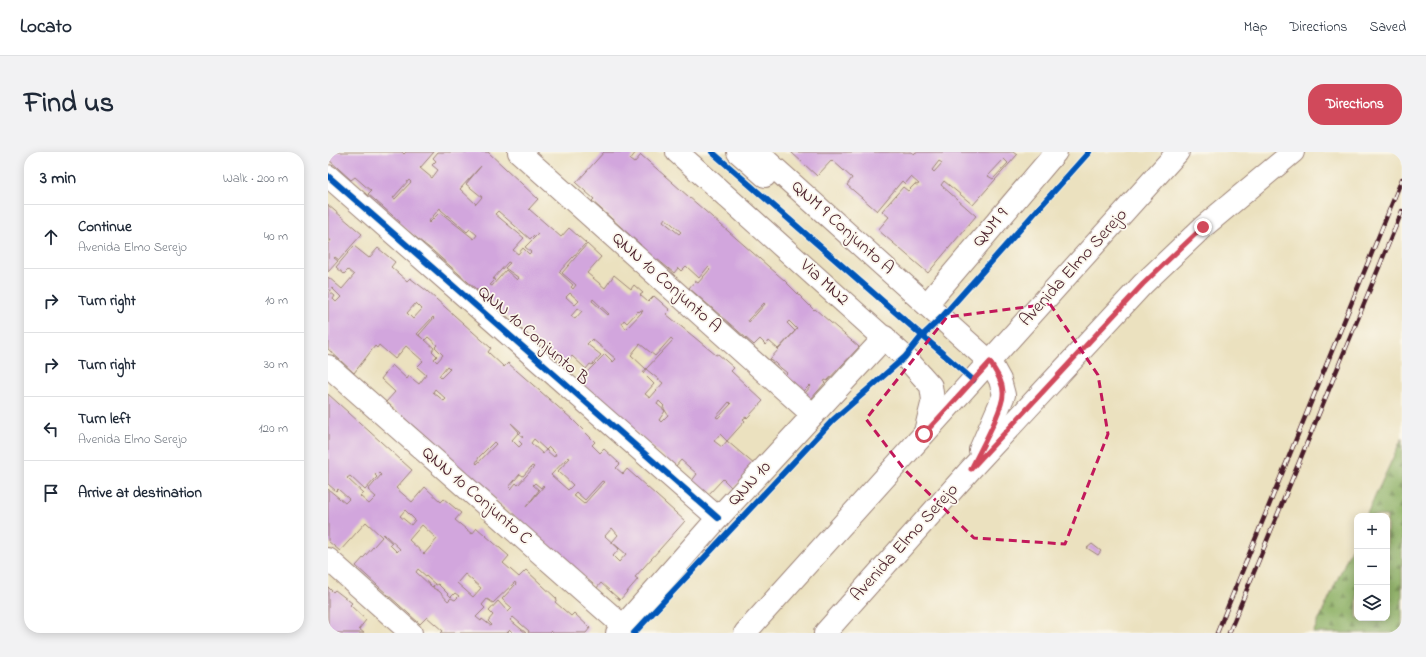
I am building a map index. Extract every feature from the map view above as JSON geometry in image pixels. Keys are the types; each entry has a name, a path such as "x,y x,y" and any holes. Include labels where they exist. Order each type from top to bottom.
{"main road":[{"name":"QNN 10 Conjunto A","path":"521,152 813,415"},
{"name":"Via MN2","path":"677,152 885,337 931,386 933,400 924,434"},
{"path":"738,152 783,192 853,237"},
{"name":"QNM 9 Conjunto A","path":"757,152 990,362 1000,380 1004,395 971,469"},
{"name":"Avenida Elmo Serejo","path":"745,633 1178,152"},
{"name":"Avenida Elmo Serejo","path":"825,633 971,469 1143,284 1203,227 1293,152"},
{"name":"QNM 9","path":"927,304 1046,155"},
{"name":"QNN 10 Conjunto B","path":"328,176 718,518"},
{"name":"QNN 10","path":"620,630 718,518 885,337"},
{"name":"QNN 10 Conjunto C","path":"328,366 620,630"},
{"path":"328,559 411,633"}],"highlighted area":[{"path":"1050,304 1098,375 1108,434 1065,544 974,538 904,469 866,419 947,317"}],"green space":[{"path":"1402,438 1402,633 1313,633 1354,543 1354,621 1390,621 1390,513 1367,513"}],"building":[{"path":"328,152 402,152 404,154 406,152 434,152 420,168 432,178 438,170 432,165 436,161 433,158 438,152 488,152 538,199 529,209 561,237 569,228 586,243 559,272 573,285 571,287 573,289 576,285 562,273 587,244 601,257 587,273 605,288 614,275 631,289 634,285 643,293 640,295 648,302 654,296 670,310 666,314 734,368 731,371 763,401 747,418 746,417 743,419 745,421 727,441 755,465 733,489 723,479 707,496 691,482 697,474 681,460 675,467 578,381 605,354 613,362 616,359 592,339 587,344 601,355 592,365 590,364 586,369 572,356 563,366 433,251 399,224 400,222 368,194 371,191 355,177 351,180 328,159","holes":["481,166 466,184 482,197 476,204 460,189","409,180 411,182 395,199 393,198","440,208 467,232 470,229 477,235 474,239 440,212 429,223 428,222","498,211 530,239 536,233 538,234 525,247 531,252 529,254 523,248 518,254 513,250 524,238 495,214","508,262 510,263 505,268 519,278 517,280 506,270 492,286 490,285 495,280 493,279","570,293 579,301 575,305 566,297","593,299 609,314 608,315 592,301","578,308 582,311 575,319 571,316","638,311 643,311 626,329 622,323 624,320 627,323","671,338 673,340 646,369 631,355 640,344 655,356","646,369 663,383 650,398 645,394 654,384 643,373","659,401 664,406 663,407 668,415 661,422 659,420 665,411 657,404","729,402 731,404 718,418 716,417","720,434 727,441 722,447 714,441"]},
{"path":"604,152 636,152 630,160 634,163 641,155 784,280 814,310 815,309 859,347 827,381 825,380 825,383 811,399 805,393 811,386 810,385 803,392 785,375 787,373 770,359 797,329 789,321 787,323 795,331 778,349 769,341 766,345 760,339 754,345 689,288 695,281 698,283 710,269 708,267 699,278 686,266 681,271 678,268 674,273 657,259 653,263 637,249 641,245 592,201 594,199 576,183","holes":["665,218 681,232 679,234 663,221","764,303 765,304 749,322 748,320"]},
{"path":"791,152 911,152 914,154 916,152 1013,152 1017,155 973,205 944,181 941,185 976,216 928,273 878,230 889,217 882,211 903,187 908,191 915,184 919,184 911,177 905,184 902,181 877,211 847,185 852,178 832,160 817,176","holes":["1004,159 1008,163 993,179 988,176","939,161 942,163 934,172 932,170"]},
{"path":"328,205 362,234 339,260 335,257 334,258 338,261 328,272 328,244 331,240 328,240"},
{"path":"354,246 369,258 378,248 395,262 391,267 407,281 410,278 427,291 491,348 488,352 504,367 508,363 573,420 595,442 592,445 600,453 604,449 620,464 616,468 623,474 627,469 685,521 635,577 638,579 620,600 601,583 596,589 386,402 395,392 381,379 392,365 407,379 409,376 419,384 426,375 417,367 423,361 406,346 395,359 379,345 377,348 375,346 354,373 328,349 328,277 342,289 354,275 348,270 344,274 336,267","holes":["332,288 341,297 336,302 333,299 335,296 330,292","416,303 422,309 413,319 407,313","433,317 434,318 419,335 423,339 417,334","428,337 437,345 435,347 443,355 437,362 434,359 437,356 432,351 434,348 425,340","447,366 450,369 441,378 439,376","435,389 446,399 444,401 433,392","511,423 521,432 519,434 523,437 519,441 522,444 519,447 512,440 519,432","534,439 546,450 543,454 531,443","494,442 496,444 477,464 476,463 479,457","549,447 556,454 554,457 546,450","568,457 570,458 558,471 573,485 568,490 551,475","532,466 534,467 518,485 516,483 511,489 509,487 520,474 523,476","602,481 604,482 584,504 573,495 576,492 585,500","535,483 541,488 543,485 544,486 526,507 539,490 533,485","612,528 618,535 612,542 626,554 619,562 613,556 619,549 605,536"]},
{"path":"328,394 412,470 396,488 412,502 425,487 441,502 444,499 461,513 455,520 472,534 477,528 509,556 503,563 519,577 526,570 557,599 555,602 571,616 574,613 590,628 586,633 553,633 551,631 549,633 528,633 529,631 513,617 510,620 526,633 513,633 510,630 507,633 441,633 443,631 427,617 420,624 356,566 382,537 366,522 340,551 328,541 328,489 345,503 349,499 338,489 336,491 328,484","holes":["378,472 381,475 368,490 376,497 369,504 360,496 363,493 347,478 350,476 365,490 377,477 375,475","405,510 415,520 411,525 400,516","422,525 437,539 424,554 409,540","384,534 400,549 397,552 390,545 392,543 383,535","418,569 436,585 438,584 451,597 455,593 459,596 455,600 451,598 448,601 439,591 433,588 434,585 432,587 416,572","465,574 481,588 473,597 457,583","515,582 516,584 502,599 512,608 508,612 498,601 489,611 493,615 488,621 492,625 491,626 482,619 481,621 476,617 485,608 482,605 487,599 493,603"]},
{"path":"1092,544 1101,551 1098,555 1087,548"},
{"path":"328,587 333,592 335,590 352,603 350,605 366,620 359,629 364,633 328,633"}],"railway":[{"path":"1217,633 1402,179"},
{"path":"1229,633 1402,211"}],"cycle path":[{"path":"712,152 973,380"},
{"path":"634,633 833,420 905,357 921,337 942,317 1089,152"},
{"path":"328,176 718,518"}],"route":[{"path":"924,434 990,362 1000,380 1004,395 971,469 1143,284 1203,227"}]}
